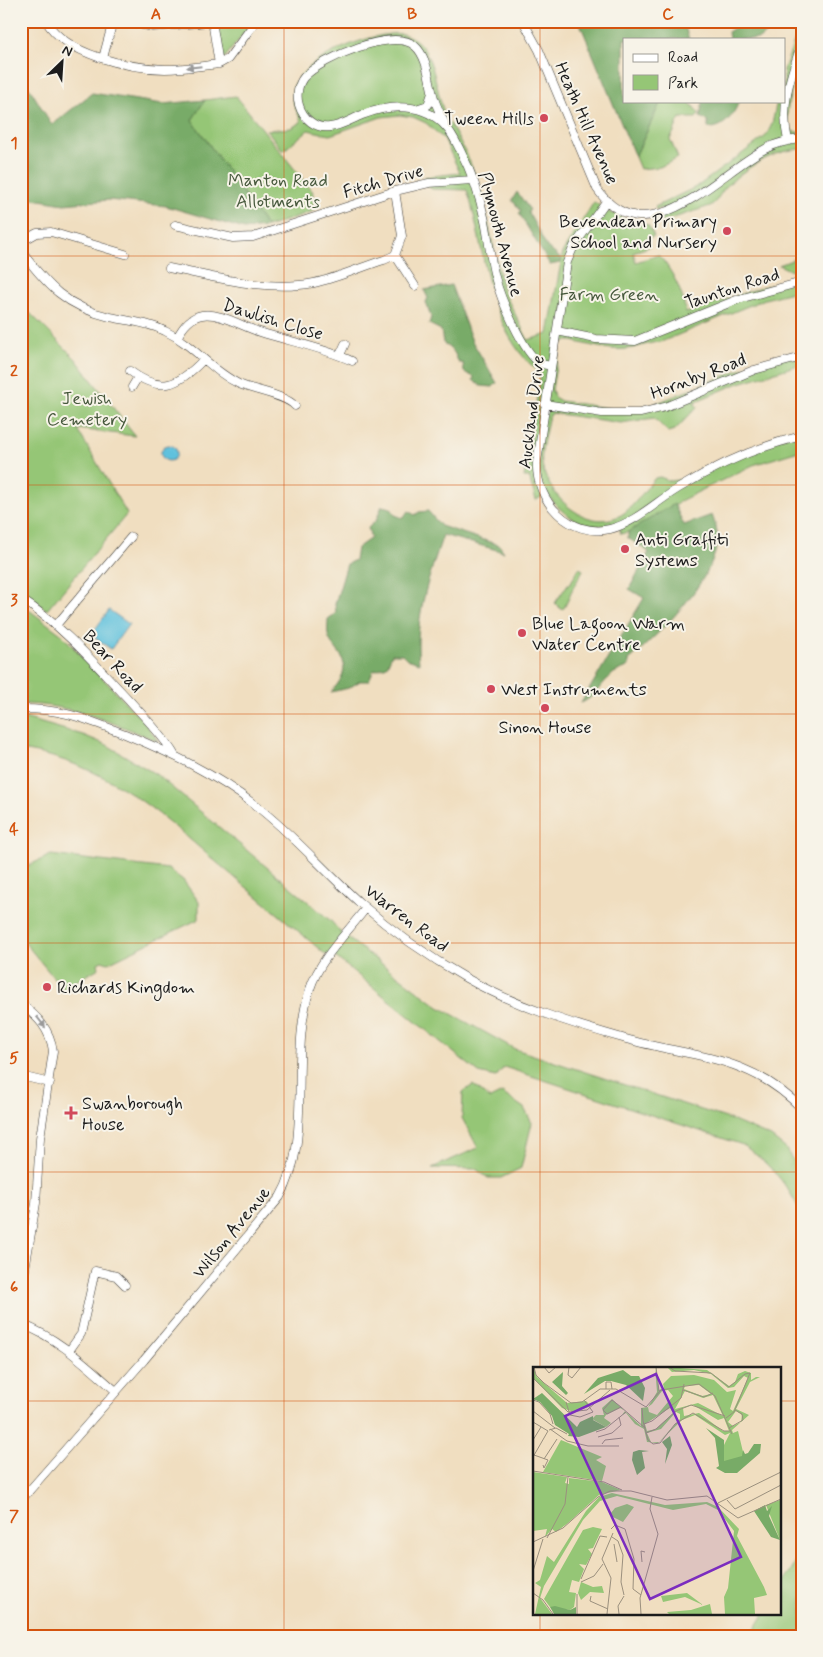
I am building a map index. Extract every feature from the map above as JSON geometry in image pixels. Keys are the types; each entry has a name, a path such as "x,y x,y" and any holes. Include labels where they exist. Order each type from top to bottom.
{"street":[{"path":"46,21 52,31 65,42 103,58 132,66 164,69 219,64 228,59 256,21"},
{"path":"103,58 113,21"},
{"path":"124,21 153,27 222,21"},
{"name":"Heath Hill Avenue","path":"523,21 539,50 595,185 607,200 620,209 636,215 651,215 671,210 694,199 764,149 788,141 802,139"},
{"path":"212,22 219,64"},
{"name":"Plymouth Avenue","path":"446,126 429,114 399,106 387,108 334,126 322,127 311,122 303,114 298,102 298,91 305,76 322,64 358,48 395,38 408,41 418,49 446,126 466,161 484,220 495,277 504,304 514,326 531,353 539,363 551,366"},
{"path":"786,94 802,44"},
{"path":"414,109 428,105 432,99 432,91"},
{"path":"785,102 784,114 788,141"},
{"name":"Fitch Drive","path":"175,225 233,238 253,238 395,190 429,183 472,180"},
{"path":"395,190 402,236 395,255 411,284"},
{"name":"Auckland Drive","path":"607,200 570,253 537,462 540,489 549,505 557,514 573,524 591,530 604,530 619,526 680,487 724,464 802,436"},
{"path":"188,228 190,219"},
{"path":"21,242 37,233 51,232 125,254"},
{"path":"21,251 47,284 66,300 95,313 149,325 177,338 216,371 237,383 289,401 295,406"},
{"path":"169,268 256,284 288,286 318,282 395,255"},
{"name":"Taunton Road","path":"557,331 596,339 635,341 733,301 802,282"},
{"name":"Dawlish Close","path":"177,338 192,319 200,315 208,315 340,355 352,361"},
{"name":"Dawlish Close","path":"340,355 345,344"},
{"name":"Hornby Road","path":"545,404 602,413 640,413 665,407 754,370 802,357"},
{"path":"130,371 138,378 156,384 173,384 185,378 203,360"},
{"path":"132,387 138,378"},
{"path":"57,624 131,537"},
{"name":"Bear Road","path":"21,599 57,624 162,736 174,754"},
{"name":"Warren Road","path":"21,709 71,713 174,754 220,780 274,820 366,908 438,961 502,996 563,1019 626,1039 734,1063 772,1084 802,1109"},
{"name":"Wilson Avenue","path":"21,1500 267,1216 284,1191 297,1147 299,1051 310,988 320,967 366,908"},
{"path":"21,1004 40,1020 50,1038 53,1051 50,1084 40,1138 36,1203 21,1293"},
{"path":"21,1076 50,1084"},
{"path":"70,1351 80,1336 98,1262"},
{"path":"96,1271 116,1276 124,1285"},
{"path":"21,1324 42,1332 70,1351 116,1391"}],"green space":[{"path":"242,21 254,21 222,61 215,28"},
{"path":"579,21 683,21 689,38 623,38 623,102 661,102 635,157"},
{"path":"745,21 765,21 766,33 760,38 729,38 728,32"},
{"path":"802,21 802,53 787,113 792,131 802,133 802,149 781,153 750,167 725,188 710,206 658,223 651,218 664,214 661,208 656,210 655,207 698,186 766,136 772,124 777,102 786,102 786,64"},
{"name":"Farm Green","path":"403,34 414,39 422,46 432,66 446,126 449,122 467,155 480,187 503,290 528,340 548,334 563,251 594,202 609,212 630,221 648,225 654,236 646,239 649,247 633,252 636,262 658,255 663,260 683,298 686,313 762,287 802,277 802,297 792,292 765,299 661,342 619,349 604,348 567,340 560,344 552,389 554,397 561,401 614,409 647,407 739,370 802,352 802,364 739,383 694,402 697,407 675,430 668,432 654,418 621,423 552,413 548,419 542,464 552,488 561,499 571,509 583,515 595,519 608,519 625,512 655,478 660,477 670,481 685,479 743,451 802,431 802,450 753,465 680,501 675,506 634,530 621,534 617,523 596,526 578,521 561,510 547,494 536,500 529,477 524,477 541,373 523,356 509,336 498,313 467,190 432,189 425,184 424,177 460,173 444,139 426,123 413,117 400,115 381,117 330,135 308,130 283,151 267,130 291,128 301,122 293,102 293,89 299,78 309,67 323,57 375,37"},
{"path":"21,74 52,125 92,93 163,104 205,100 192,120 267,227 244,229 166,206 109,200 64,204 21,197"},
{"name":"Manton Road Allotments","path":"236,96 313,192 313,211 267,227 192,120 205,100"},
{"path":"661,102 689,102 699,113 696,118 680,118 677,123 670,139 678,158 660,167 640,169 635,157"},
{"path":"703,102 738,102 728,120 714,128 708,128 708,121 700,117"},
{"path":"517,192 530,210 528,212 547,247 560,258 560,263 550,265 519,213 521,211 512,200"},
{"path":"802,256 802,276 779,265"},
{"path":"451,285 472,341 497,383 493,387 481,386 473,380 474,377 464,372 463,363 459,363 454,352 443,343 441,330 429,324 431,317 426,302 428,298 424,290"},
{"name":"Jewish Cemetery","path":"21,304 75,358 135,436 77,429 127,514 47,610 21,593"},
{"path":"674,504 684,525 712,515 717,545 712,561 694,592 682,608 629,660 629,666 614,673 595,694 581,703 644,598 629,589 649,552 628,538 628,532"},
{"path":"382,506 391,508 395,515 403,518 408,511 415,515 419,512 428,511 441,526 499,545 504,552 443,535 428,582 421,614 418,646 419,663 407,659 402,654 392,654 387,666 373,671 369,681 360,681 349,688 331,692 341,679 344,665 343,659 329,638 328,619 336,613 335,604 347,564 355,560 357,548 371,538 368,528 376,520"},
{"path":"579,568 583,570 564,608 561,609 555,603 568,584 570,584"},
{"path":"21,604 61,634 145,723 158,741 108,721 74,711 57,707 21,704"},
{"path":"21,717 83,735 107,745 157,775 331,921 341,933 439,1007 515,1049 729,1119 771,1137 785,1148 802,1174 802,1215 784,1184 762,1160 743,1145 504,1067 496,1077 479,1073 333,955 325,954 148,806 103,777 51,757 21,750"},
{"path":"51,855 168,869 183,880 199,902 199,919 108,963 102,961 98,963 99,968 63,989 21,938 21,869"},
{"path":"473,1085 490,1099 502,1093 524,1108 532,1123 521,1168 501,1178 488,1178 476,1169 432,1168 478,1148 462,1118 463,1092"},
{"path":"802,1552 802,1636 751,1636 764,1614 780,1614 780,1588"}],"water":[{"path":"166,445 172,445 177,450 175,459 166,461 161,456 161,450"},
{"path":"109,610 129,624 111,649 91,635"}],"place":[{"name":"Tween Hills","path":"544,118"},
{"name":"Bevendean Primary School and Nursery","path":"727,231"},
{"name":"Anti Graffiti Systems","path":"625,549"},
{"name":"Blue Lagoon Warm Water Centre","path":"522,633"},
{"name":"West Instruments","path":"491,689"},
{"name":"Sinon House","path":"545,708"},
{"name":"Richards Kingdom","path":"47,987"},
{"name":"Swanborough House","path":"71,1113"}]}
